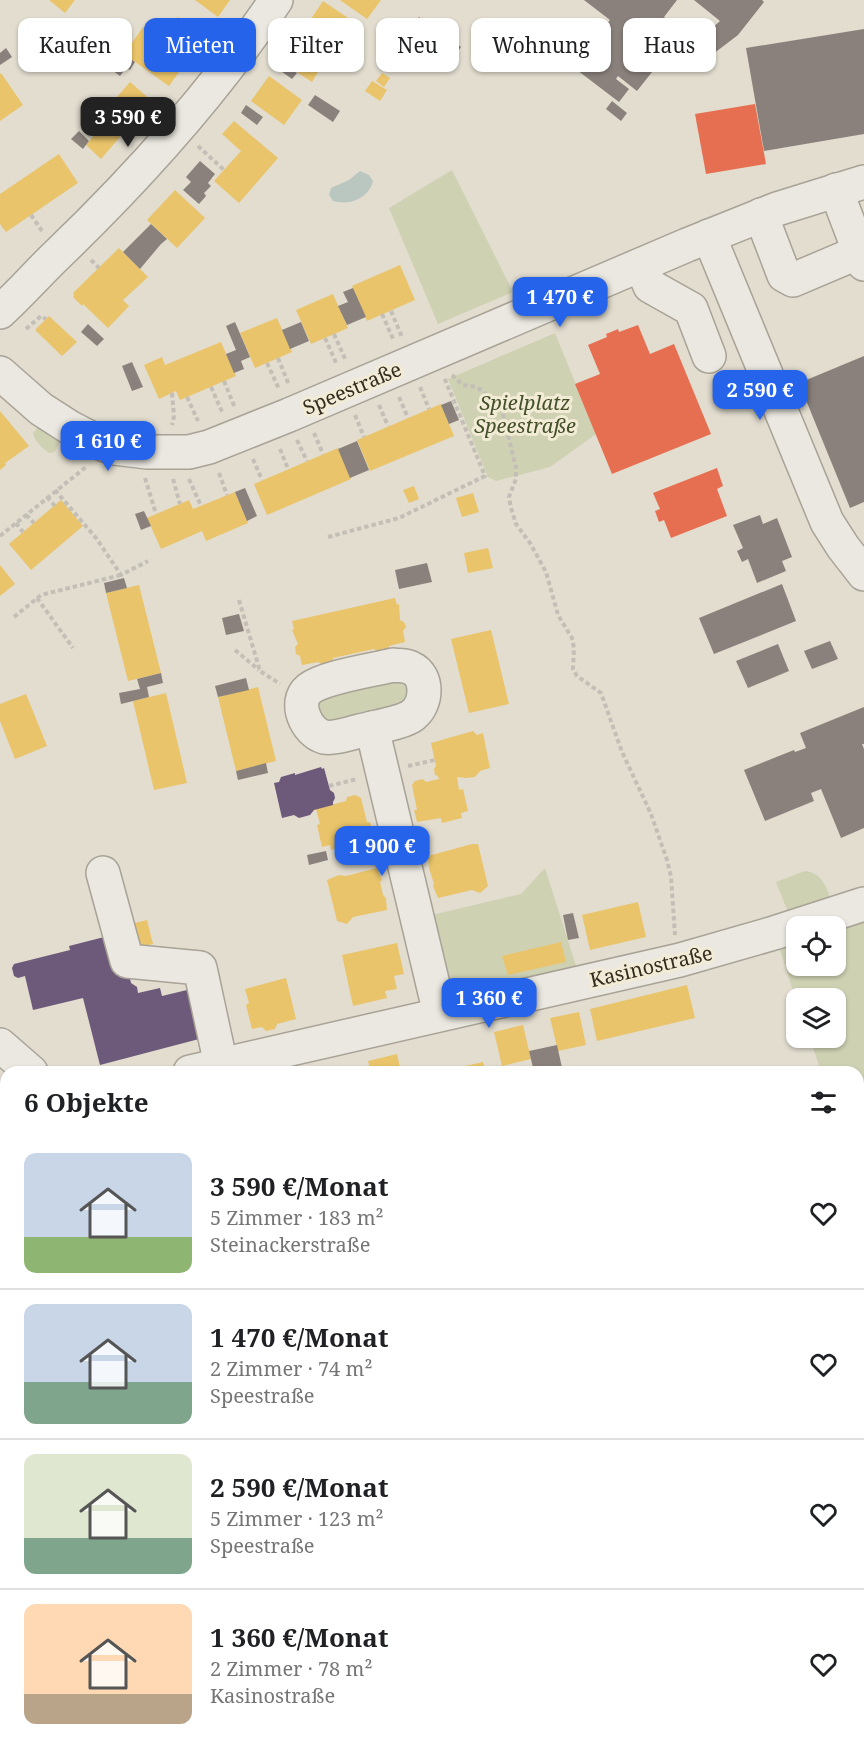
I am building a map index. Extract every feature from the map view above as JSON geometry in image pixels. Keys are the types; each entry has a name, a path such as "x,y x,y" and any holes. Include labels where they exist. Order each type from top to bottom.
{"street":[{"path":"0,312 136,177 179,130 260,25 276,0"},
{"path":"761,215 784,275 793,279 862,258 850,186"},
{"name":"Speestraße","path":"0,373 41,409 99,443 114,448 147,452 189,452 209,447 290,415 761,215 850,186"},
{"path":"710,236 827,522 864,574"},
{"path":"640,265 650,286 692,309 709,356"},
{"path":"393,665 411,667 417,672 424,686 421,706 409,718 372,728 325,737 314,732 306,723 303,698 311,687 325,681 393,665"},
{"path":"372,728 440,1014"},
{"path":"103,873 127,961 200,968 221,1065"},
{"name":"Kasinostraße","path":"217,1066 680,960 864,904"},
{"path":"0,1045 24,1066"}],"path":[{"path":"179,130 225,170"},
{"path":"391,310 404,342"},
{"path":"382,314 396,346"},
{"path":"334,334 348,366"},
{"path":"325,338 339,370"},
{"path":"278,358 292,390"},
{"path":"267,363 281,394"},
{"path":"451,372 463,385 477,387 501,406 516,468 516,479 509,497 516,524 530,543 546,572 558,615 572,638 573,669 577,676 601,693 622,752 660,839 671,877 674,928 680,960"},
{"path":"328,537 399,518 484,476 443,375"},
{"path":"224,381 237,412"},
{"path":"419,385 429,409"},
{"path":"211,387 224,417"},
{"path":"171,428 174,416 172,393"},
{"path":"398,394 408,418"},
{"path":"187,397 199,423"},
{"path":"378,402 388,426"},
{"path":"353,413 364,437"},
{"path":"313,430 323,454"},
{"path":"296,438 307,461"},
{"path":"278,445 288,469"},
{"path":"252,456 262,480"},
{"path":"0,536 88,465"},
{"path":"218,470 227,495"},
{"path":"145,478 156,514"},
{"path":"189,478 201,506"},
{"path":"173,479 180,504"},
{"path":"55,490 96,538 121,575"},
{"path":"47,497 55,506"},
{"path":"26,514 34,523"},
{"path":"16,523 23,532"},
{"path":"14,617 41,595 121,575 148,561"},
{"path":"37,598 73,648"},
{"path":"238,600 260,671"},
{"path":"235,650 260,671 303,698"}],"green space":[{"path":"452,170 513,292 438,324 389,208"},
{"name":"Spielplatz Speestraße","path":"555,333 596,434 550,467 496,481 488,477 448,379"},
{"path":"38,427 60,443 54,452 47,452 37,442 33,433"},
{"path":"408,677 411,706 322,724 314,702 318,695"},
{"path":"545,868 576,966 463,993 448,983 432,915 521,894"},
{"path":"805,871 811,872 816,874 825,885 831,900 790,916 776,882"},
{"path":"864,922 864,1066 819,1066 813,1048 846,1048 846,988 792,988 788,976 846,976 846,928"},
{"path":"786,948 786,969 780,950"}],"shaded area":[{"path":"360,171 369,175 373,181 367,192 352,201 333,201 329,195 331,188 349,180"}],"building: Wohnen":[{"path":"49,0 75,0 65,13"},
{"path":"195,0 230,0 218,17"},
{"path":"340,0 381,0 367,19"},
{"path":"323,1 348,18 312,18"},
{"path":"144,28 144,68 132,60 132,43"},
{"path":"149,72 179,72 169,86"},
{"path":"296,72 318,72 312,82"},
{"path":"382,73 390,78 384,87 376,81"},
{"path":"0,74 23,105 0,121"},
{"path":"269,76 302,100 284,125 251,101"},
{"path":"372,81 387,90 380,101 365,91"},
{"path":"130,82 152,101 133,123 111,104"},
{"path":"234,121 278,158 239,203 214,181 241,151 222,134"},
{"path":"104,123 120,137 101,159 86,145"},
{"path":"59,154 78,183 6,232 0,224 0,194"},
{"path":"175,190 205,218 177,248 147,220"},
{"path":"119,248 148,277 123,300 129,306 108,328 73,297 73,293"},
{"path":"400,265 415,300 367,321 352,286"},
{"path":"333,294 348,328 311,344 296,310"},
{"path":"49,316 77,342 62,356 35,330"},
{"path":"277,318 292,352 255,368 240,333"},
{"path":"221,342 236,376 180,400 176,391 159,399 144,365 162,357 165,365"},
{"path":"441,404 454,436 370,471 357,440"},
{"path":"0,411 29,446 5,463 6,465 0,470"},
{"path":"338,448 351,479 267,515 254,484"},
{"path":"414,486 419,499 409,503 403,490"},
{"path":"235,492 248,523 206,541 202,531 161,549 147,518 189,500 193,509"},
{"path":"473,493 479,512 462,517 456,498"},
{"path":"61,500 83,526 31,570 9,544"},
{"path":"488,548 493,568 468,573 464,553"},
{"path":"0,565 15,584 0,596"},
{"path":"139,585 161,673 128,681 106,593"},
{"path":"395,598 397,605 399,604 400,620 406,627 403,631 405,642 389,646 387,651 379,653 374,649 333,658 331,664 323,665 318,662 302,665 300,656 296,654 295,647 298,644 292,630 294,629 292,621"},
{"path":"491,630 509,704 469,713 451,639"},
{"path":"258,687 276,761 236,771 218,697"},
{"path":"166,693 187,783 154,790 133,701"},
{"path":"26,694 47,746 15,759 0,721 0,704"},
{"path":"473,731 477,735 483,733 490,768 480,771 475,777 457,777 459,790 463,789 468,811 461,813 462,818 442,823 441,818 417,822 412,785 415,781 423,779 426,782 439,779 435,775 436,766 431,743"},
{"path":"355,795 361,798 367,822 370,822 373,833 349,840 351,845 331,850 330,845 322,847 316,809 346,801 347,797"},
{"path":"478,844 488,886 480,893 472,890 438,898 433,886 428,856"},
{"path":"377,868 382,880 380,882 386,898 387,910 353,917 347,924 337,921 327,880 339,875 346,876"},
{"path":"638,902 646,937 590,950 582,915"},
{"path":"147,920 153,944 133,949 127,925"},
{"path":"561,942 566,962 508,975 502,956"},
{"path":"397,943 404,974 394,976 397,989 385,991 387,998 353,1006 342,955"},
{"path":"286,978 296,1019 277,1024 275,1029 266,1031 262,1027 252,1029 245,989"},
{"path":"687,985 695,1018 597,1041 590,1009"},
{"path":"579,1012 586,1045 558,1051 550,1018"},
{"path":"523,1025 531,1059 502,1066 494,1032"},
{"path":"397,1054 400,1066 369,1066 368,1061"},
{"path":"483,1062 484,1066 466,1066"}],"building: Handel":[{"path":"755,104 766,164 706,174 695,114"},
{"path":"638,325 650,354 674,344 711,434 612,474 575,384 600,374 588,345 607,337 606,334 618,329 619,332"},
{"path":"717,468 723,486 717,489 727,516 671,538 664,520 659,522 655,511 660,509 653,493"}],"building: Büros":[{"path":"324,768 330,790 334,793 333,805 314,810 310,815 299,818 294,815 282,818 274,783 279,782 281,777"},
{"path":"112,935 127,966 131,983 137,987 138,993 160,988 162,996 187,990 199,1039 100,1065 83,998 33,1010 25,976 18,978 14,976 12,968 14,964 70,950 69,946"}],"building: Industrie":[{"path":"584,0 677,0 665,18 623,18 623,72 652,72 637,91 618,76 616,79 629,89 619,102 580,72 611,72 611,18 607,18"},
{"path":"694,0 762,0 764,2 738,35 716,52 716,24 720,21"},
{"path":"864,29 864,134 764,151 746,48"},
{"path":"6,48 12,57 0,65 0,53"},
{"path":"282,72 297,73 292,79"},
{"path":"315,95 340,111 333,122 308,105"},
{"path":"612,101 627,113 621,121 606,109"},
{"path":"246,105 263,117 257,125 241,113"},
{"path":"79,131 89,141 83,149 71,139"},
{"path":"200,161 215,174 208,183 211,186 204,193 206,196 199,204 183,190 191,182 186,177"},
{"path":"151,224 167,239 140,269 123,252"},
{"path":"353,288 366,317 347,325 338,306 348,302 343,292"},
{"path":"235,322 250,357 241,361 244,369 234,373 226,354 236,350 226,326"},
{"path":"301,322 309,341 290,349 282,330"},
{"path":"88,324 104,339 97,346 81,332"},
{"path":"864,356 864,502 850,508 799,383"},
{"path":"132,362 143,387 132,391 122,366"},
{"path":"451,401 459,420 449,424 441,405"},
{"path":"357,441 369,470 350,478 338,449"},
{"path":"245,488 257,516 247,521 235,492"},
{"path":"144,511 151,526 141,530 135,514"},
{"path":"760,515 763,524 777,518 792,557 782,561 786,571 757,583 748,559 742,562 737,551 743,548 733,525"},
{"path":"427,563 432,582 399,589 395,570"},
{"path":"124,578 127,588 106,593 104,583"},
{"path":"782,584 796,621 714,654 699,618"},
{"path":"239,614 244,631 226,635 222,618"},
{"path":"830,641 838,659 812,669 804,651"},
{"path":"778,644 789,671 748,688 736,661"},
{"path":"161,673 163,683 147,687 149,697 121,704 119,693 140,689 137,679"},
{"path":"246,678 249,690 218,697 215,686"},
{"path":"864,707 864,744 862,744 864,749 864,828 841,838 821,789 811,793 814,801 765,821 744,770 794,750 795,752 806,748 800,733"},
{"path":"266,763 268,773 238,780 236,771"},
{"path":"326,851 328,860 309,865 307,855"},
{"path":"573,913 579,938 568,940 563,915"},
{"path":"557,1045 562,1066 533,1066 529,1051"}]}
